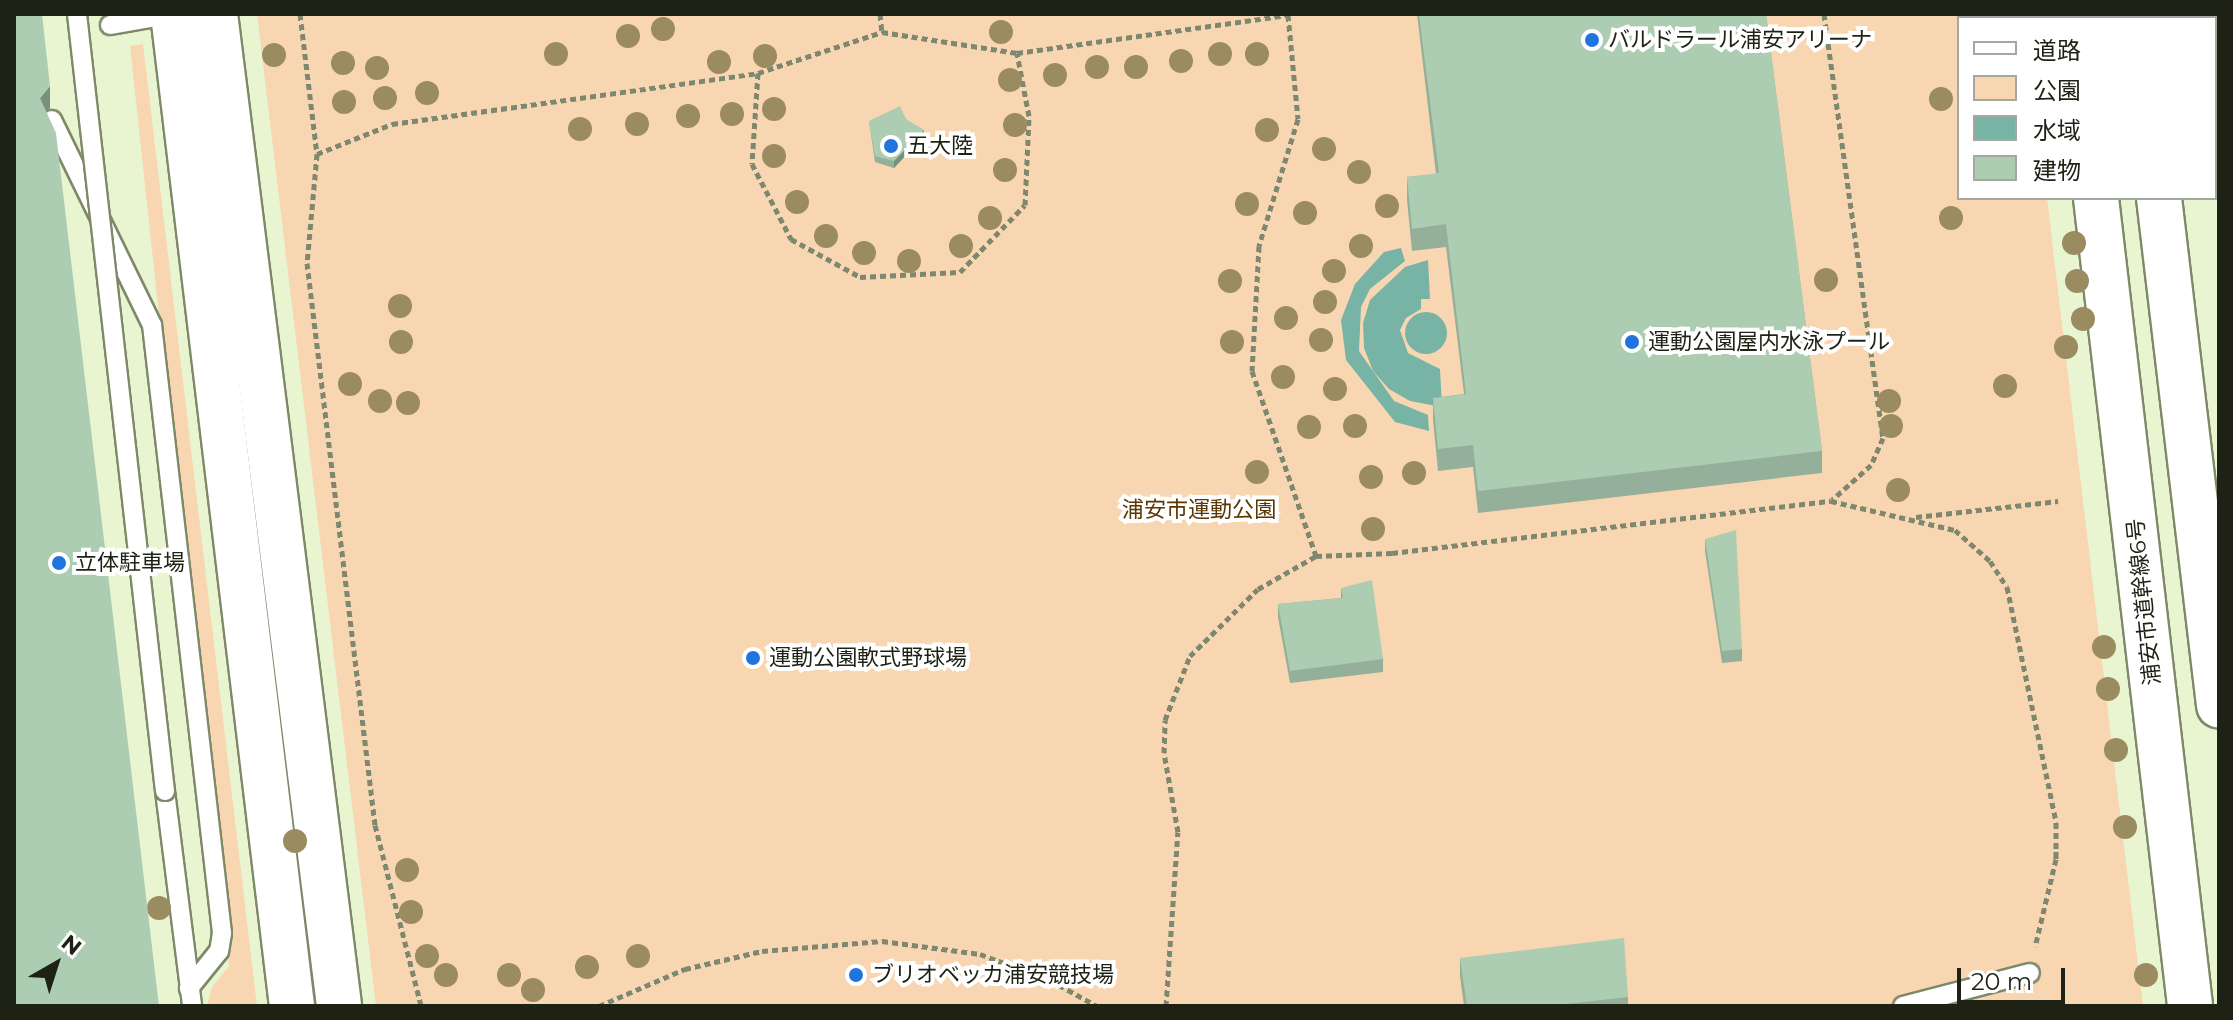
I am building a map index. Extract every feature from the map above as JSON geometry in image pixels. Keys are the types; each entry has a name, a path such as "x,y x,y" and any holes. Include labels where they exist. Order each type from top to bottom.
{"street":[{"path":"173,14 292,1006"},
{"path":"215,14 339,1006"},
{"name":"浦安市道幹線6号","path":"2096,200 2190,1006"},
{"path":"2159,200 2206,481 2219,705"},
{"path":"2131,490 2206,481"}],"lane":[{"path":"77,14 191,997"},
{"path":"110,25 173,14"},
{"path":"52,120 152,325 222,933 219,951 191,997"},
{"path":"1903,1006 2030,973"}],"path":[{"path":"300,14 317,154 307,263 373,809 383,871 421,1006"},
{"path":"880,14 882,32"},
{"path":"317,154 392,124 758,73 882,32 1017,53 1288,14 1298,119 1259,246 1252,371 1316,556"},
{"path":"1824,14 1883,438 1871,465 1831,501"},
{"path":"758,73 752,164 791,239 860,277 960,272 1025,205 1029,116 1017,53"},
{"path":"1166,1006 1178,832 1164,753 1173,689 1190,656 1258,589 1316,556 1392,553 1831,501 1955,530 1990,561 2007,587 2056,822 2056,859 2030,973"},
{"path":"1911,518 2058,501"},
{"path":"599,1006 685,969 762,951 882,941 980,954 1050,980 1097,1006"}],"green space":[{"name":"浦安市運動公園","path":"257,14 2026,14 1957,16 1957,200 2047,200 2143,1006 376,1006"},
{"path":"143,44 257,1006 207,1006 212,987 229,966 130,46"}],"water":[{"path":"1401,248 1405,261 1370,289 1361,307 1359,351 1394,401 1428,415 1429,431 1395,422 1346,360 1341,320 1355,284 1384,252"},
{"path":"1428,260 1430,299 1421,299 1421,309 1406,318 1400,330 1408,353 1440,369 1442,407 1410,401 1389,389 1373,371 1364,348 1363,323 1370,300 1405,267"},
{"path":"1426,312 1441,318 1447,333 1441,348 1426,354 1411,348 1405,333 1411,318"}],"building":[{"name":"立体駐車場","path":"14,14 42,14 50,86 40,98 56,133 159,1006 14,1006"},
{"name":"運動公園屋内水泳プール","path":"1419,14 1766,14 1822,451 1478,491 1473,445 1438,449 1433,398 1466,394 1446,224 1412,229 1407,177 1439,173"},
{"path":"2219,81 2219,160 2217,142"},
{"path":"900,106 906,119 924,130 894,161 875,156 869,121"},
{"path":"1736,530 1742,649 1722,651 1705,539"},
{"path":"1372,580 1383,659 1290,671 1278,604 1343,598 1341,588"},
{"path":"1624,938 1628,997 1548,1006 1467,1006 1460,958"}],"place":[{"name":"バルドラール浦安アリーナ","path":"1592,40"},
{"name":"五大陸","path":"891,146"},
{"name":"運動公園屋内水泳プール","path":"1632,342"},
{"name":"立体駐車場","path":"59,563"},
{"name":"運動公園軟式野球場","path":"753,658"},
{"name":"ブリオベッカ浦安競技場","path":"856,975"}]}
